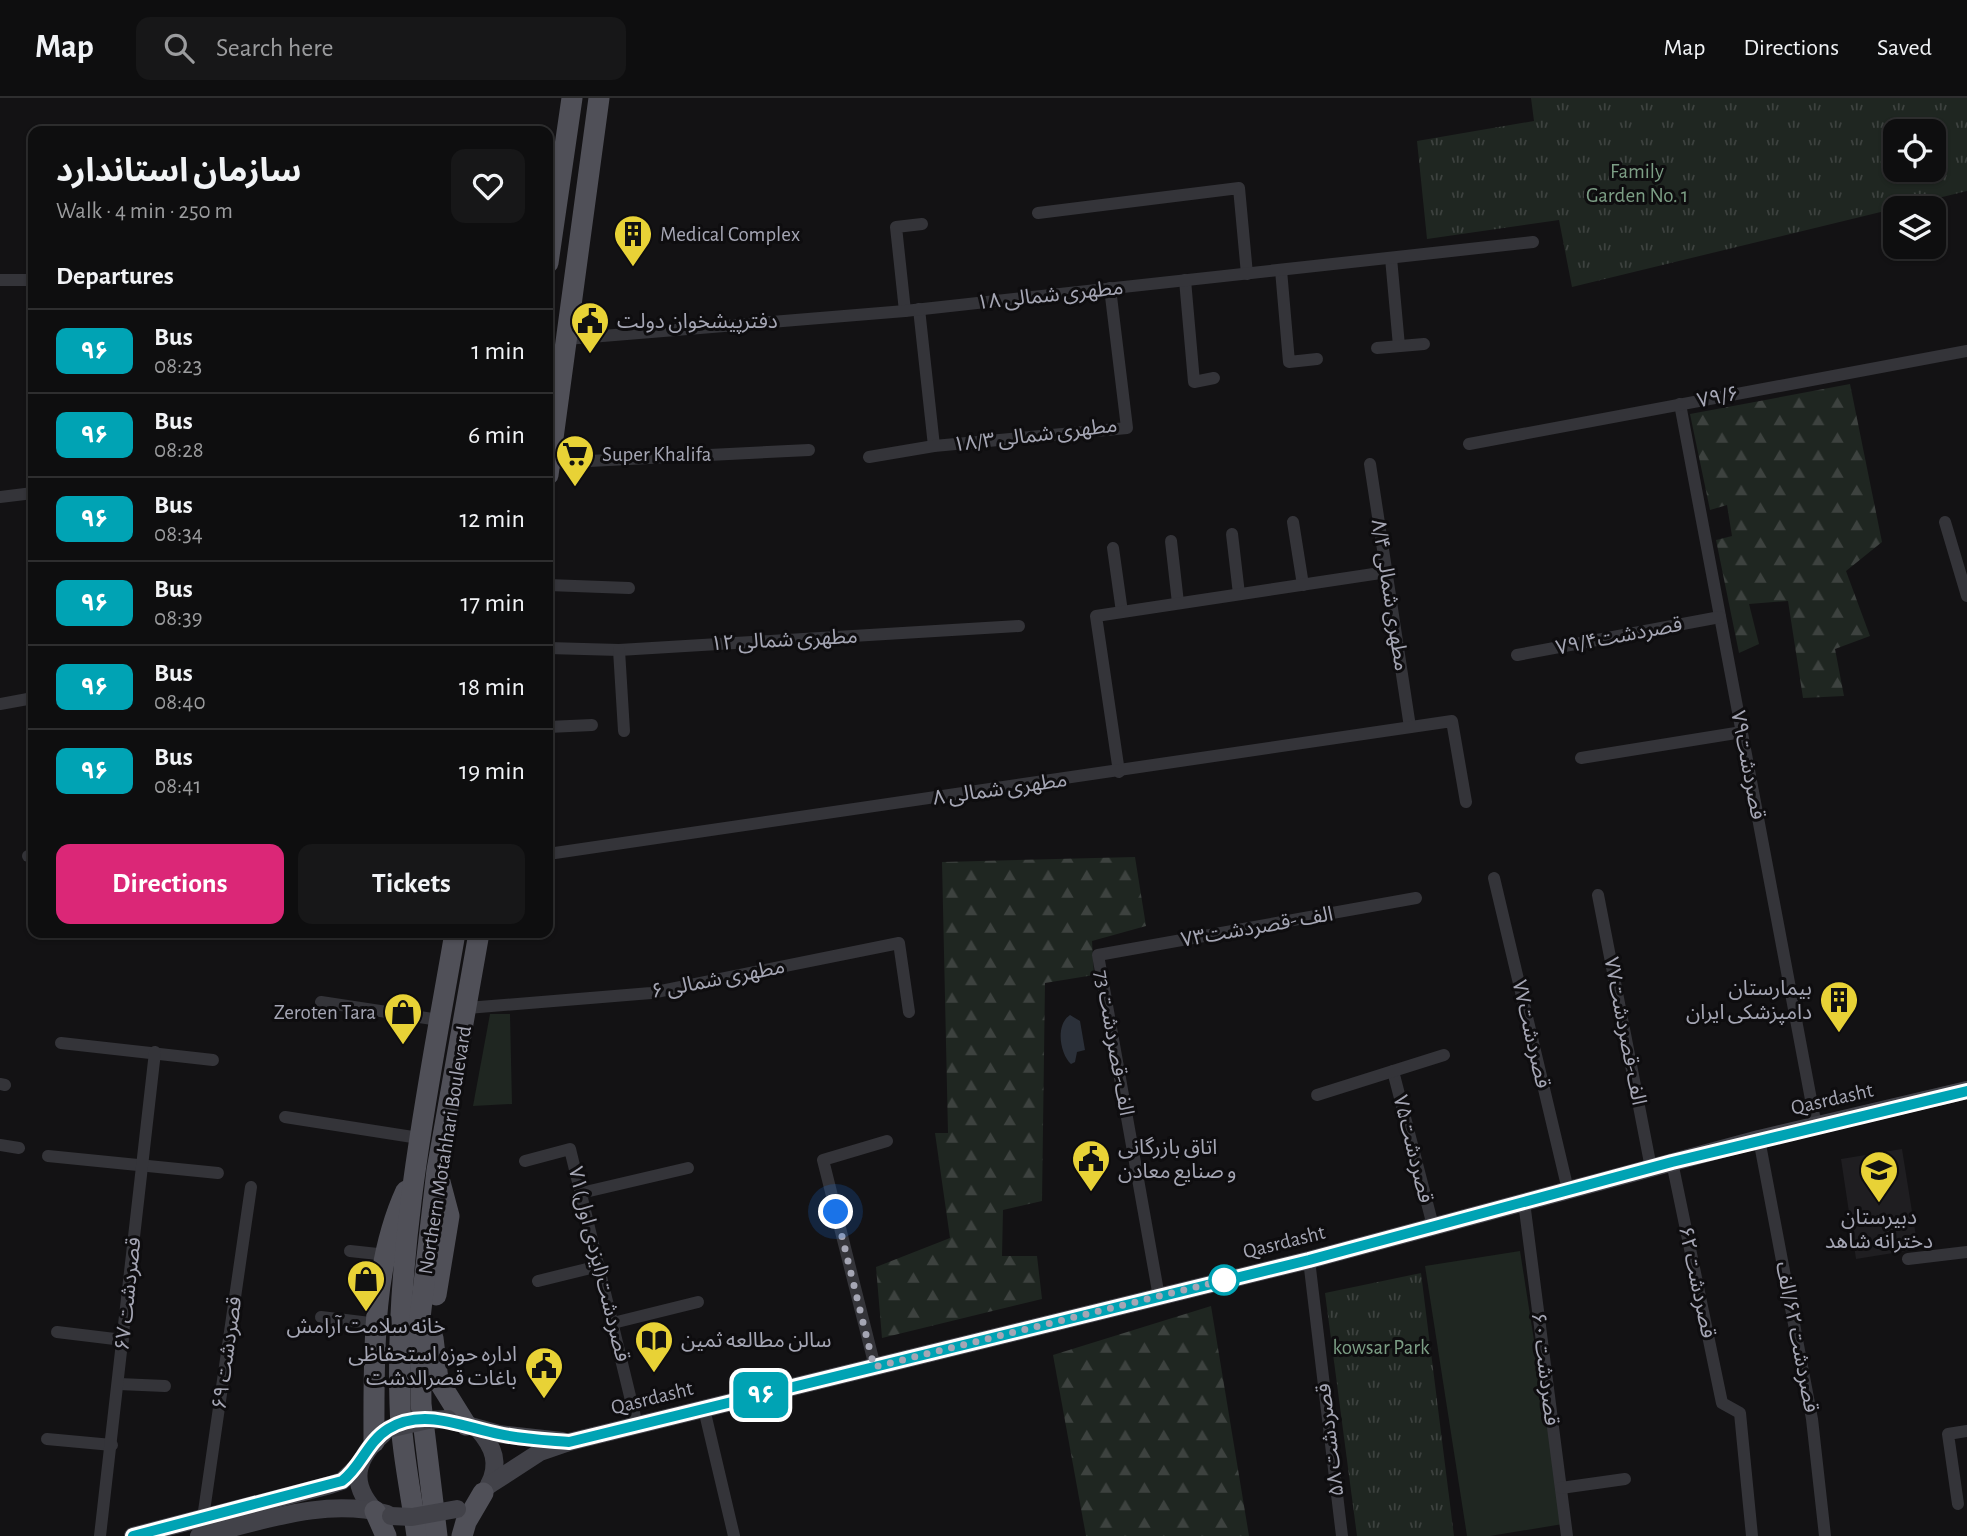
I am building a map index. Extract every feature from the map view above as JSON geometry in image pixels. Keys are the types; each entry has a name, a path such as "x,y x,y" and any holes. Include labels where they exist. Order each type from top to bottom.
{"main road":[{"path":"553,229 572,98"},
{"path":"553,438 599,98"},
{"name":"Northern Motahhari Boulevard","path":"417,1536 400,1405 412,1180 454,938"},
{"name":"Northern Motahhari Boulevard","path":"437,1536 421,1404 420,1318 437,1170 478,938"},
{"name":"Qasrdasht","path":"569,1442 1309,1260 1759,1139 1967,1090"},
{"path":"437,1170 449,1216 434,1307 433,1350 438,1380 464,1424 494,1454 496,1471 466,1522 462,1536"},
{"path":"381,1436 373,1377 378,1324 393,1219 412,1180"},
{"path":"201,1527 342,1481 360,1464 381,1436 400,1424 464,1424 532,1439 569,1442"},
{"path":"133,1536 340,1506 384,1521 457,1509 540,1452 569,1442"},
{"path":"360,1464 358,1487 384,1521"}],"street":[{"path":"1038,213 1239,188 1247,274"},
{"path":"905,311 896,227 922,224"},
{"name":"۱۸ مطهری شمالی","path":"566,339 905,311 1534,242"},
{"path":"1391,257 1399,346"},
{"path":"1281,270 1289,362 1317,359"},
{"path":"0,280 28,280"},
{"path":"1185,280 1194,382 1214,378"},
{"name":"۱۸/۳ مطهری شمالی","path":"934,446 1127,428 1110,288"},
{"path":"869,457 934,446 919,309"},
{"path":"1377,348 1424,344"},
{"name":"۷۹/۶","path":"1469,444 1967,351"},
{"name":"قصردشت۷۹","path":"1680,404 1816,1126"},
{"path":"553,469 809,450"},
{"name":"۸/۴ مطهری شمالی","path":"1370,464 1410,727"},
{"path":"0,497 28,494"},
{"path":"1293,522 1303,585"},
{"path":"1945,522 1967,596"},
{"path":"1232,534 1239,594"},
{"path":"1171,541 1178,603"},
{"path":"1113,548 1122,612"},
{"path":"1119,772 1096,616 1387,572"},
{"path":"553,585 629,588"},
{"name":"قصردشت۷۹/۴","path":"1517,655 1720,617"},
{"name":"۱۲ مطهری شمالی","path":"553,648 619,650 1019,626"},
{"path":"619,650 624,731"},
{"path":"0,704 28,699"},
{"name":"۸ مطهری شمالی","path":"553,853 1452,721 1466,802"},
{"path":"553,727 592,725"},
{"path":"1581,758 1742,732"},
{"name":"قصردشت۷۷","path":"1494,877 1568,1190"},
{"name":"۷۷الف-قصردشت","path":"1598,895 1651,1168"},
{"name":"الف -قصردشت۷۳","path":"1098,955 1416,898"},
{"name":"۶ مطهری شمالی","path":"467,1009 651,993 899,943 909,1012"},
{"name":"73 الف-قصردشت","path":"1098,955 1159,1297"},
{"path":"321,1002 439,1020"},
{"path":"61,1043 213,1060"},
{"name":"۶۷ قصردشت","path":"100,1536 155,1052"},
{"path":"1317,1095 1444,1055"},
{"name":"قصردشت۷۵","path":"1393,1071 1433,1226"},
{"path":"285,1117 419,1138"},
{"name":"قصردشت ۶۲/الف","path":"1759,1139 1812,1419 1825,1536"},
{"path":"874,1367 823,1160 887,1141"},
{"path":"0,1145 19,1148"},
{"name":"۷۱قصردشت(ایزدی اول)","path":"525,1161 570,1149 637,1425"},
{"path":"48,1156 218,1173"},
{"name":"قصردشت ۶۲","path":"1672,1162 1722,1403 1740,1413 1752,1536"},
{"path":"581,1193 688,1168"},
{"name":"۶۹ قصردشت","path":"201,1527 251,1187"},
{"name":"۶۰ قصردشت","path":"1524,1202 1567,1536"},
{"path":"350,1251 387,1255"},
{"path":"1908,1259 1967,1252"},
{"name":"قصردشت ۵۸","path":"1309,1260 1342,1536"},
{"path":"538,1281 599,1266"},
{"path":"613,1323 698,1301"},
{"path":"321,1317 378,1324"},
{"path":"57,1332 123,1340"},
{"path":"119,1384 165,1386"},
{"path":"704,1409 734,1536"},
{"path":"1958,1504 1948,1434 1967,1430"},
{"path":"47,1438 112,1446"},
{"path":"1561,1488 1625,1479"}],"shaded area":[{"path":"1070,1015 1080,1021 1085,1050 1077,1052 1075,1062 1071,1064 1064,1054 1061,1040 1062,1025"},
{"name":"دبیرستان دخترانه شاهد","path":"1902,1149 1918,1249 1856,1259 1841,1159"}],"green space":[{"name":"Family Garden No. 1","path":"1531,98 1967,98 1967,191 1946,196 1883,196 1883,211 1572,287 1559,220 1427,239 1417,141 1534,121"},
{"path":"1850,384 1882,542 1846,571 1870,636 1835,649 1844,696 1803,698 1788,601 1749,604 1759,644 1739,653 1716,540 1732,536 1727,505 1710,510 1690,414"},
{"path":"1135,857 1146,926 1092,941 1094,975 1045,983 1042,1201 1003,1210 1002,1256 1037,1256 1042,1299 882,1338 876,1267 950,1238 935,1133 948,1133 942,862"},
{"path":"490,1014 510,1014 512,1104 473,1106"},
{"path":"1520,1251 1563,1524 1490,1536 1467,1536 1425,1266"},
{"name":"kowsar Park","path":"1421,1273 1454,1536 1357,1536 1325,1293"},
{"path":"1211,1306 1249,1536 1086,1536 1053,1355"}],"bus line":[{"name":"۹۶","path":"133,1536 342,1481 352,1474 374,1442 388,1429 400,1424 448,1419 499,1434 569,1442 1309,1260 1759,1139 1967,1091"}],"place":[{"name":"Medical Complex","path":"633,268"},
{"name":"دفترپیشخوان دولت","path":"590,355"},
{"name":"Super Khalifa","path":"575,488"},
{"name":"بیمارستان دامپزشکی ایران","path":"1839,1034"},
{"name":"Zeroten Tara","path":"403,1046"},
{"name":"اتاق بازرگانی و صنایع معادن","path":"1091,1193"},
{"name":"دبیرستان دخترانه شاهد","path":"1879,1204"},
{"name":"خانه سلامت آرامش","path":"366,1313"},
{"name":"سالن مطالعه ثمین","path":"654,1374"},
{"name":"اداره حوزه استحفاظی باغات قصرالدشت","path":"544,1400"}],"route":[{"path":"836,1212 874,1367 1224,1280"}]}
